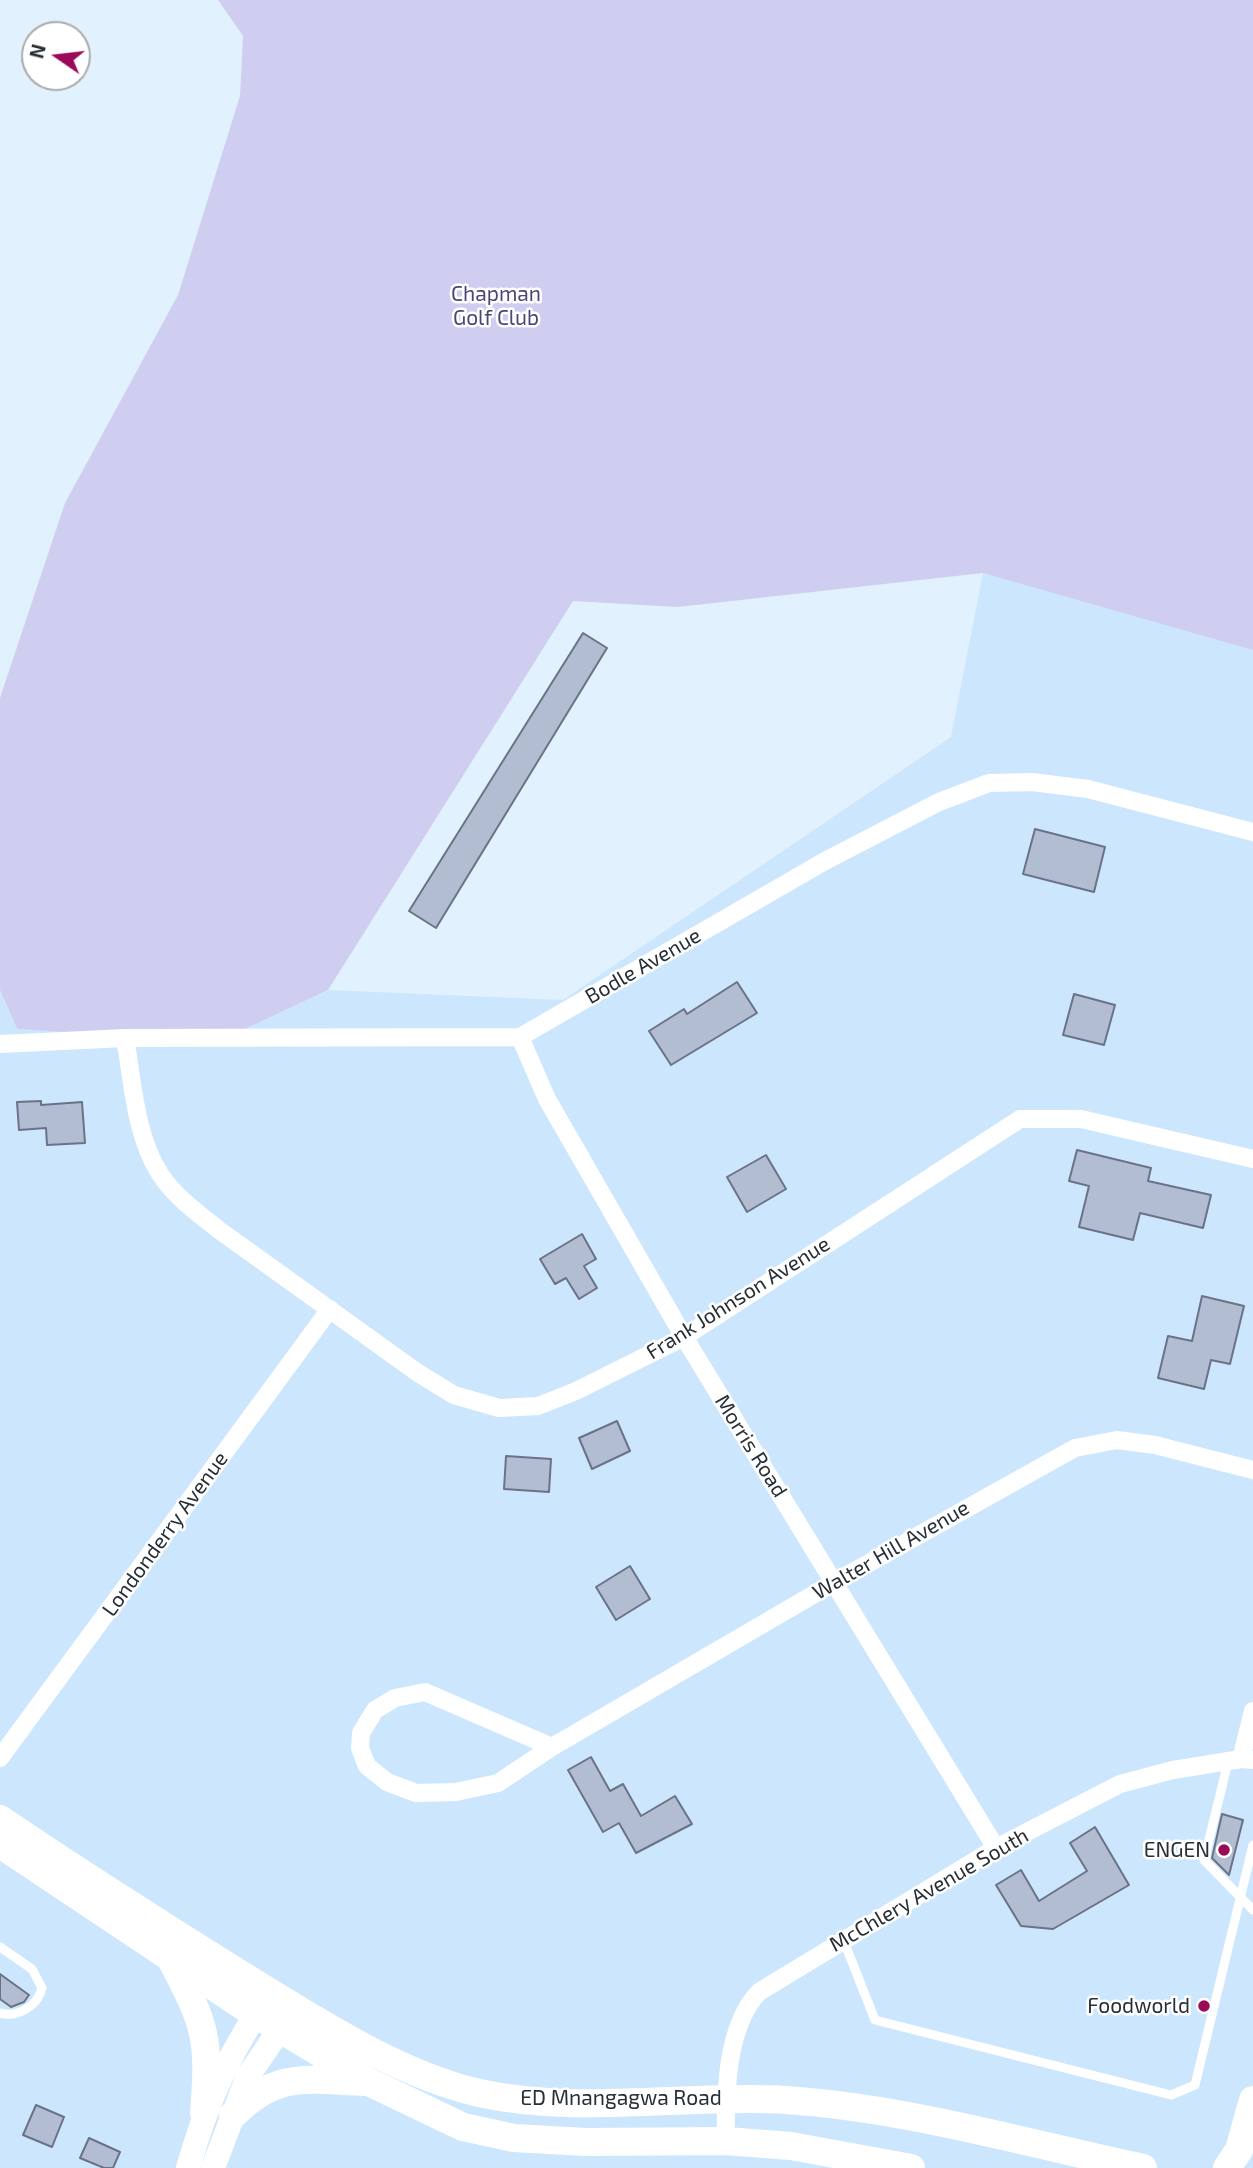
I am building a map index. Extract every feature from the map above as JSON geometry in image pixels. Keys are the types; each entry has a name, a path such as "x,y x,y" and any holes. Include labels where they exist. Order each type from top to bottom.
{"main road":[{"name":"ED Mnangagwa Road","path":"0,1819 127,1904 263,2003 288,2018 369,2082 463,2127 514,2138 586,2142 726,2141 791,2146 911,2168"},
{"name":"ED Mnangagwa Road","path":"0,1844 170,1959 263,2003"},
{"path":"170,1959 204,2027 207,2070 204,2112"},
{"path":"188,2168 204,2112 224,2065 263,2003"},
{"name":"ED Mnangagwa Road","path":"288,2018 365,2047 446,2083 480,2093 574,2102 725,2099 787,2100 843,2106 1143,2168"},
{"path":"213,2168 248,2076 288,2018"},
{"path":"233,2115 254,2094 271,2085 291,2081 369,2082"},
{"path":"1236,2162 1253,2101"}],"street":[{"name":"Bodle Avenue","path":"0,1044 125,1038 520,1037 825,861 939,802 989,783 1032,782 1088,789 1253,832"},
{"name":"Morris Road","path":"520,1037 547,1099 684,1337 996,1849"},
{"name":"Frank Johnson Avenue","path":"125,1038 143,1138 160,1175 219,1230 418,1373 454,1395 499,1408 538,1406 576,1391 684,1337 1020,1119 1081,1119 1253,1159"},
{"name":"Londonderry Avenue","path":"0,1758 330,1309"},
{"name":"Walter Hill Avenue","path":"552,1747 425,1692 395,1698 374,1710 361,1733 360,1748 368,1766 387,1782 416,1793 456,1791 498,1783 552,1747 835,1582 1075,1448 1117,1440 1155,1445 1253,1470"},
{"path":"1241,1760 1253,1710"},
{"name":"McChlery Avenue South","path":"726,2141 725,2099 739,2022 746,2005 759,1992 996,1849 1120,1784 1173,1770 1241,1760"}],"lane":[{"path":"1241,1760 1204,1860 1253,1910"},
{"path":"844,1939 875,2020 1171,2095 1195,2085 1253,1844"},
{"path":"0,1947 36,1973 42,1988 28,2007 15,2015 0,2012"}],"shaded area":[{"path":"983,573 1253,639 1253,2168 0,2168 0,990 17,1029 239,1032 328,990 563,1000 951,737"}],"green space":[{"name":"Chapman Golf Club","path":"218,0 1253,0 1253,650 983,573 678,607 573,601 328,990 239,1032 129,1036 17,1029 0,990 0,698 65,503 178,295 240,96 243,36"}],"building":[{"path":"583,633 607,648 436,928 409,911"},
{"path":"1035,829 1105,847 1094,892 1023,874"},
{"path":"737,982 757,1013 671,1065 649,1031 684,1009 687,1014"},
{"path":"1074,994 1115,1005 1104,1045 1063,1035"},
{"path":"41,1101 41,1105 82,1102 85,1143 47,1145 46,1128 19,1130 17,1102"},
{"path":"1077,1150 1151,1168 1148,1181 1211,1195 1203,1228 1140,1213 1133,1240 1079,1227 1089,1186 1069,1181"},
{"path":"766,1155 786,1189 747,1212 727,1177"},
{"path":"582,1234 596,1259 584,1266 597,1288 579,1299 566,1278 555,1284 540,1259"},
{"path":"1202,1296 1244,1306 1230,1364 1211,1360 1204,1389 1158,1378 1168,1336 1192,1341"},
{"path":"617,1421 630,1451 592,1469 579,1438"},
{"path":"506,1456 551,1459 549,1492 504,1489"},
{"path":"630,1566 650,1599 616,1620 596,1587"},
{"path":"591,1757 610,1791 623,1784 641,1816 675,1796 692,1824 636,1853 619,1823 603,1832 568,1770"},
{"name":"ENGEN","path":"1222,1814 1243,1820 1229,1875 1212,1858"},
{"path":"1095,1827 1129,1885 1053,1929 1021,1926 996,1885 1021,1870 1039,1901 1087,1871 1070,1843"},
{"path":"0,1974 29,1995 24,2002 11,2007 0,1999"},
{"path":"36,2105 64,2117 52,2147 23,2135"},
{"path":"89,2138 120,2152 113,2168 104,2168 80,2158"}],"place":[{"name":"ENGEN","path":"1224,1850"},
{"name":"Foodworld","path":"1204,2006"}]}
